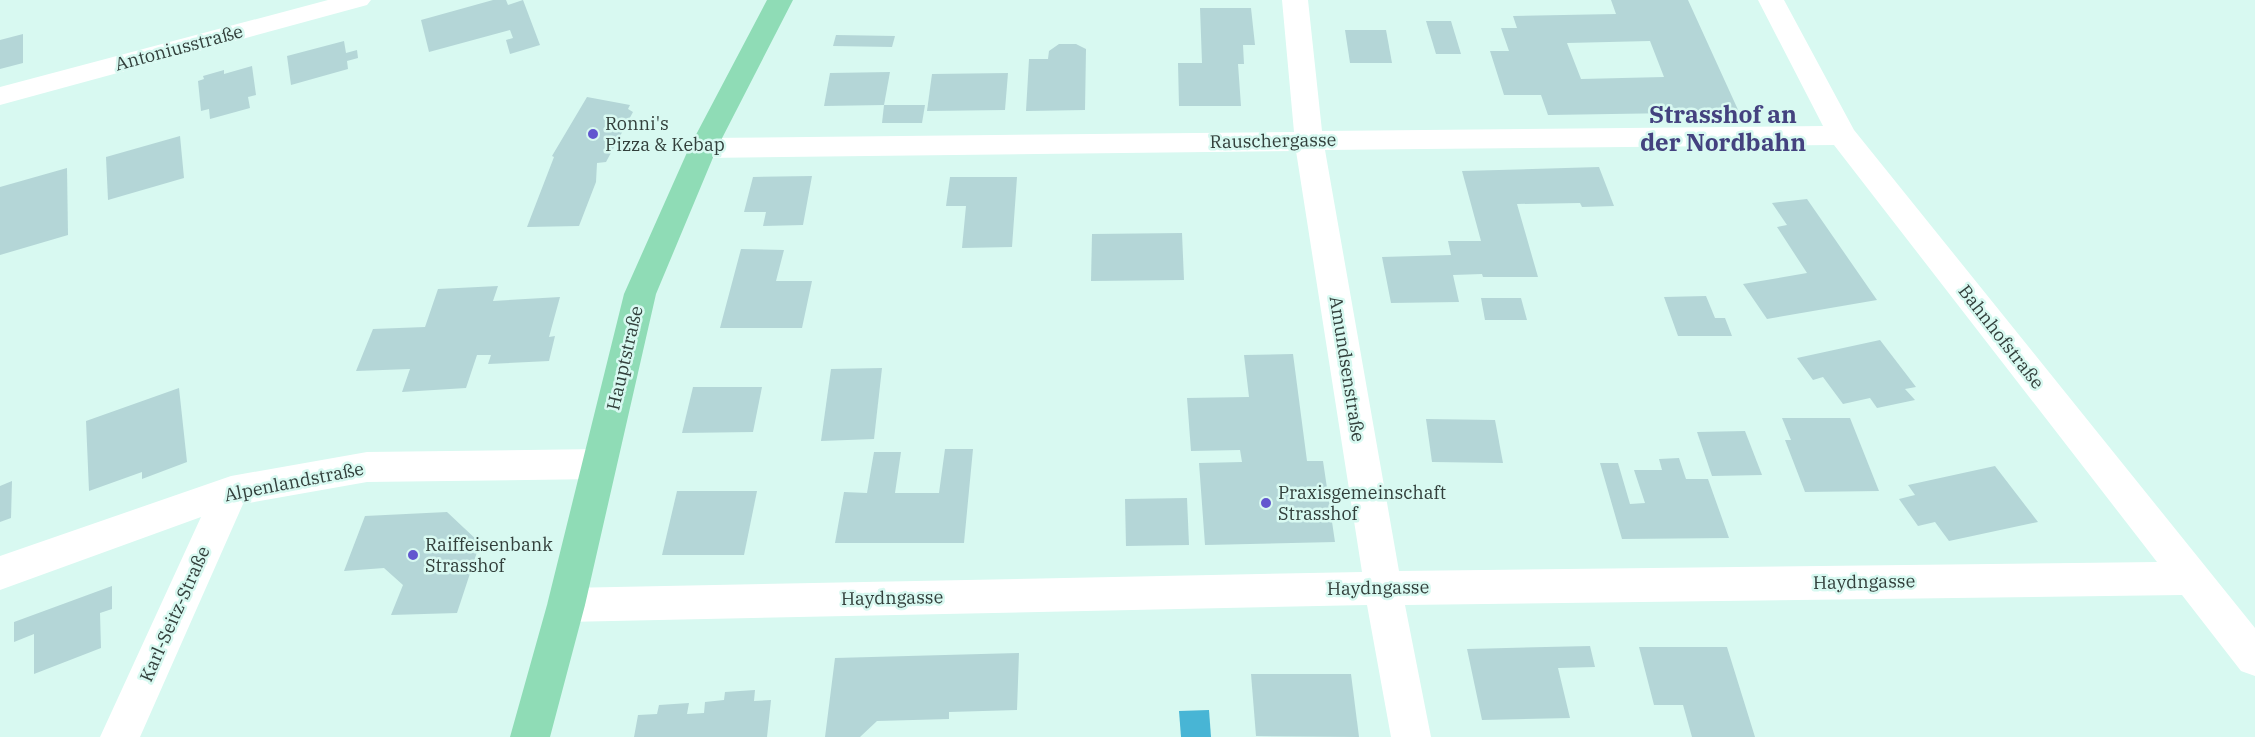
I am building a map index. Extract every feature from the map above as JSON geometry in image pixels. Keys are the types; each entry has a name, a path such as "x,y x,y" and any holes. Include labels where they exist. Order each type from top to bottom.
{"main road":[{"name":"Hauptstraße","path":"530,737 566,605 640,294 704,148 780,0"}],"street":[{"name":"Antoniusstraße","path":"0,96 358,0"},
{"name":"Amundsenstraße","path":"1295,0 1310,141 1383,588 1411,737"},
{"name":"Bahnhofstraße","path":"1771,0 1842,135 2255,658"},
{"name":"Rauschergasse","path":"704,148 1842,135"},
{"name":"Alpenlandstraße","path":"0,573 231,490 367,467 600,464"},
{"name":"Karl-Seitz-Straße","path":"120,737 231,490"},
{"name":"Haydngasse","path":"566,605 1383,588 2191,578"}],"water":[{"path":"1209,710 1211,737 1181,737 1179,711"}],"building":[{"path":"493,0 506,0 508,5 523,0 540,45 510,54 506,40 513,38 510,30 429,52 421,20"},
{"path":"1611,0 1688,0 1739,112 1548,115 1541,95 1504,95 1490,51 1509,51 1501,28 1517,28 1513,16 1616,14","holes":["1650,41 1664,77 1581,79 1567,43"]},
{"path":"1200,8 1251,8 1255,45 1243,45 1244,64 1238,64 1241,106 1179,106 1178,63 1202,63"},
{"path":"1426,21 1451,21 1461,54 1436,54"},
{"path":"1345,30 1386,30 1392,63 1350,63"},
{"path":"23,34 23,63 0,69 0,40"},
{"path":"836,35 895,36 892,47 833,46"},
{"path":"344,41 346,53 357,50 358,58 347,61 348,69 291,85 287,56"},
{"path":"1059,44 1076,44 1086,49 1085,110 1026,111 1029,59 1048,59 1049,51"},
{"path":"252,66 256,95 248,97 250,108 210,119 209,109 201,111 198,81 204,79 203,76 224,70 224,74"},
{"path":"890,72 884,105 824,106 830,73"},
{"path":"1008,73 1005,110 927,111 932,74"},
{"path":"587,97 630,105 628,109 633,112 606,162 597,163 596,182 579,226 527,227 554,157 552,156"},
{"path":"884,105 925,105 922,123 882,123"},
{"path":"180,136 184,178 108,200 106,157"},
{"path":"1599,167 1614,206 1582,207 1580,203 1517,204 1538,277 1453,275 1459,302 1391,303 1382,257 1451,255 1448,241 1481,241 1462,171"},
{"path":"67,168 68,235 0,255 0,187"},
{"path":"812,176 803,225 763,226 766,212 744,212 753,177"},
{"path":"950,177 1017,177 1012,247 962,248 966,206 946,206"},
{"path":"1807,199 1877,300 1767,319 1743,284 1807,273 1777,227 1787,225 1772,203"},
{"path":"1182,233 1184,280 1091,281 1092,234"},
{"path":"741,249 784,250 776,281 812,281 802,328 720,328"},
{"path":"498,286 493,301 560,297 549,337 555,336 549,361 488,364 491,355 477,355 466,388 402,392 410,369 356,371 373,329 425,327 438,289"},
{"path":"1706,296 1715,318 1725,318 1732,336 1678,336 1664,297"},
{"path":"1481,298 1521,298 1527,320 1485,320"},
{"path":"1880,340 1916,387 1905,389 1915,400 1877,408 1870,398 1843,404 1823,377 1813,380 1797,358"},
{"path":"1293,354 1307,461 1323,461 1335,542 1205,545 1199,463 1242,462 1240,450 1191,451 1187,398 1249,397 1244,355"},
{"path":"882,368 874,439 821,441 831,369"},
{"path":"693,387 762,387 753,432 682,433"},
{"path":"179,388 187,462 142,479 142,472 89,491 86,421"},
{"path":"1782,418 1850,418 1879,491 1805,492 1785,440 1791,440"},
{"path":"1426,419 1495,420 1503,463 1432,462"},
{"path":"1745,431 1762,475 1712,476 1697,432"},
{"path":"945,449 973,449 964,543 835,543 844,492 867,493 874,452 901,452 895,493 939,493"},
{"path":"1679,458 1686,479 1708,479 1729,538 1622,539 1600,463 1618,463 1630,504 1645,503 1634,470 1662,470 1659,459"},
{"path":"1995,466 2038,522 1949,541 1935,522 1918,526 1899,499 1915,495 1908,485"},
{"path":"12,481 11,518 0,522 0,486"},
{"path":"677,491 757,491 744,555 662,555"},
{"path":"1187,498 1189,545 1126,546 1125,499"},
{"name":"Raiffeisenbank Strasshof","path":"447,512 480,543 457,613 391,615 403,585 384,568 344,571 365,516"},
{"path":"112,586 112,609 100,613 101,648 34,674 34,634 14,642 14,622"},
{"path":"1590,646 1595,667 1558,668 1570,718 1482,720 1467,649"},
{"path":"1639,647 1727,647 1755,737 1692,737 1683,705 1654,705"},
{"path":"1019,653 1017,710 949,712 949,719 877,721 860,737 825,737 835,658"},
{"path":"1251,674 1351,674 1359,737 1256,736"},
{"path":"755,690 754,701 771,700 767,737 634,737 638,715 657,714 659,705 689,703 687,714 704,713 705,702 724,700 725,692"}],"place":[{"name":"Ronni's Pizza & Kebap","path":"593,134"},
{"name":"Praxisgemeinschaft Strasshof","path":"1266,503"},
{"name":"Raiffeisenbank Strasshof","path":"413,555"}],"district":[{"name":"Strasshof an der Nordbahn","path":"1723,129"}]}
